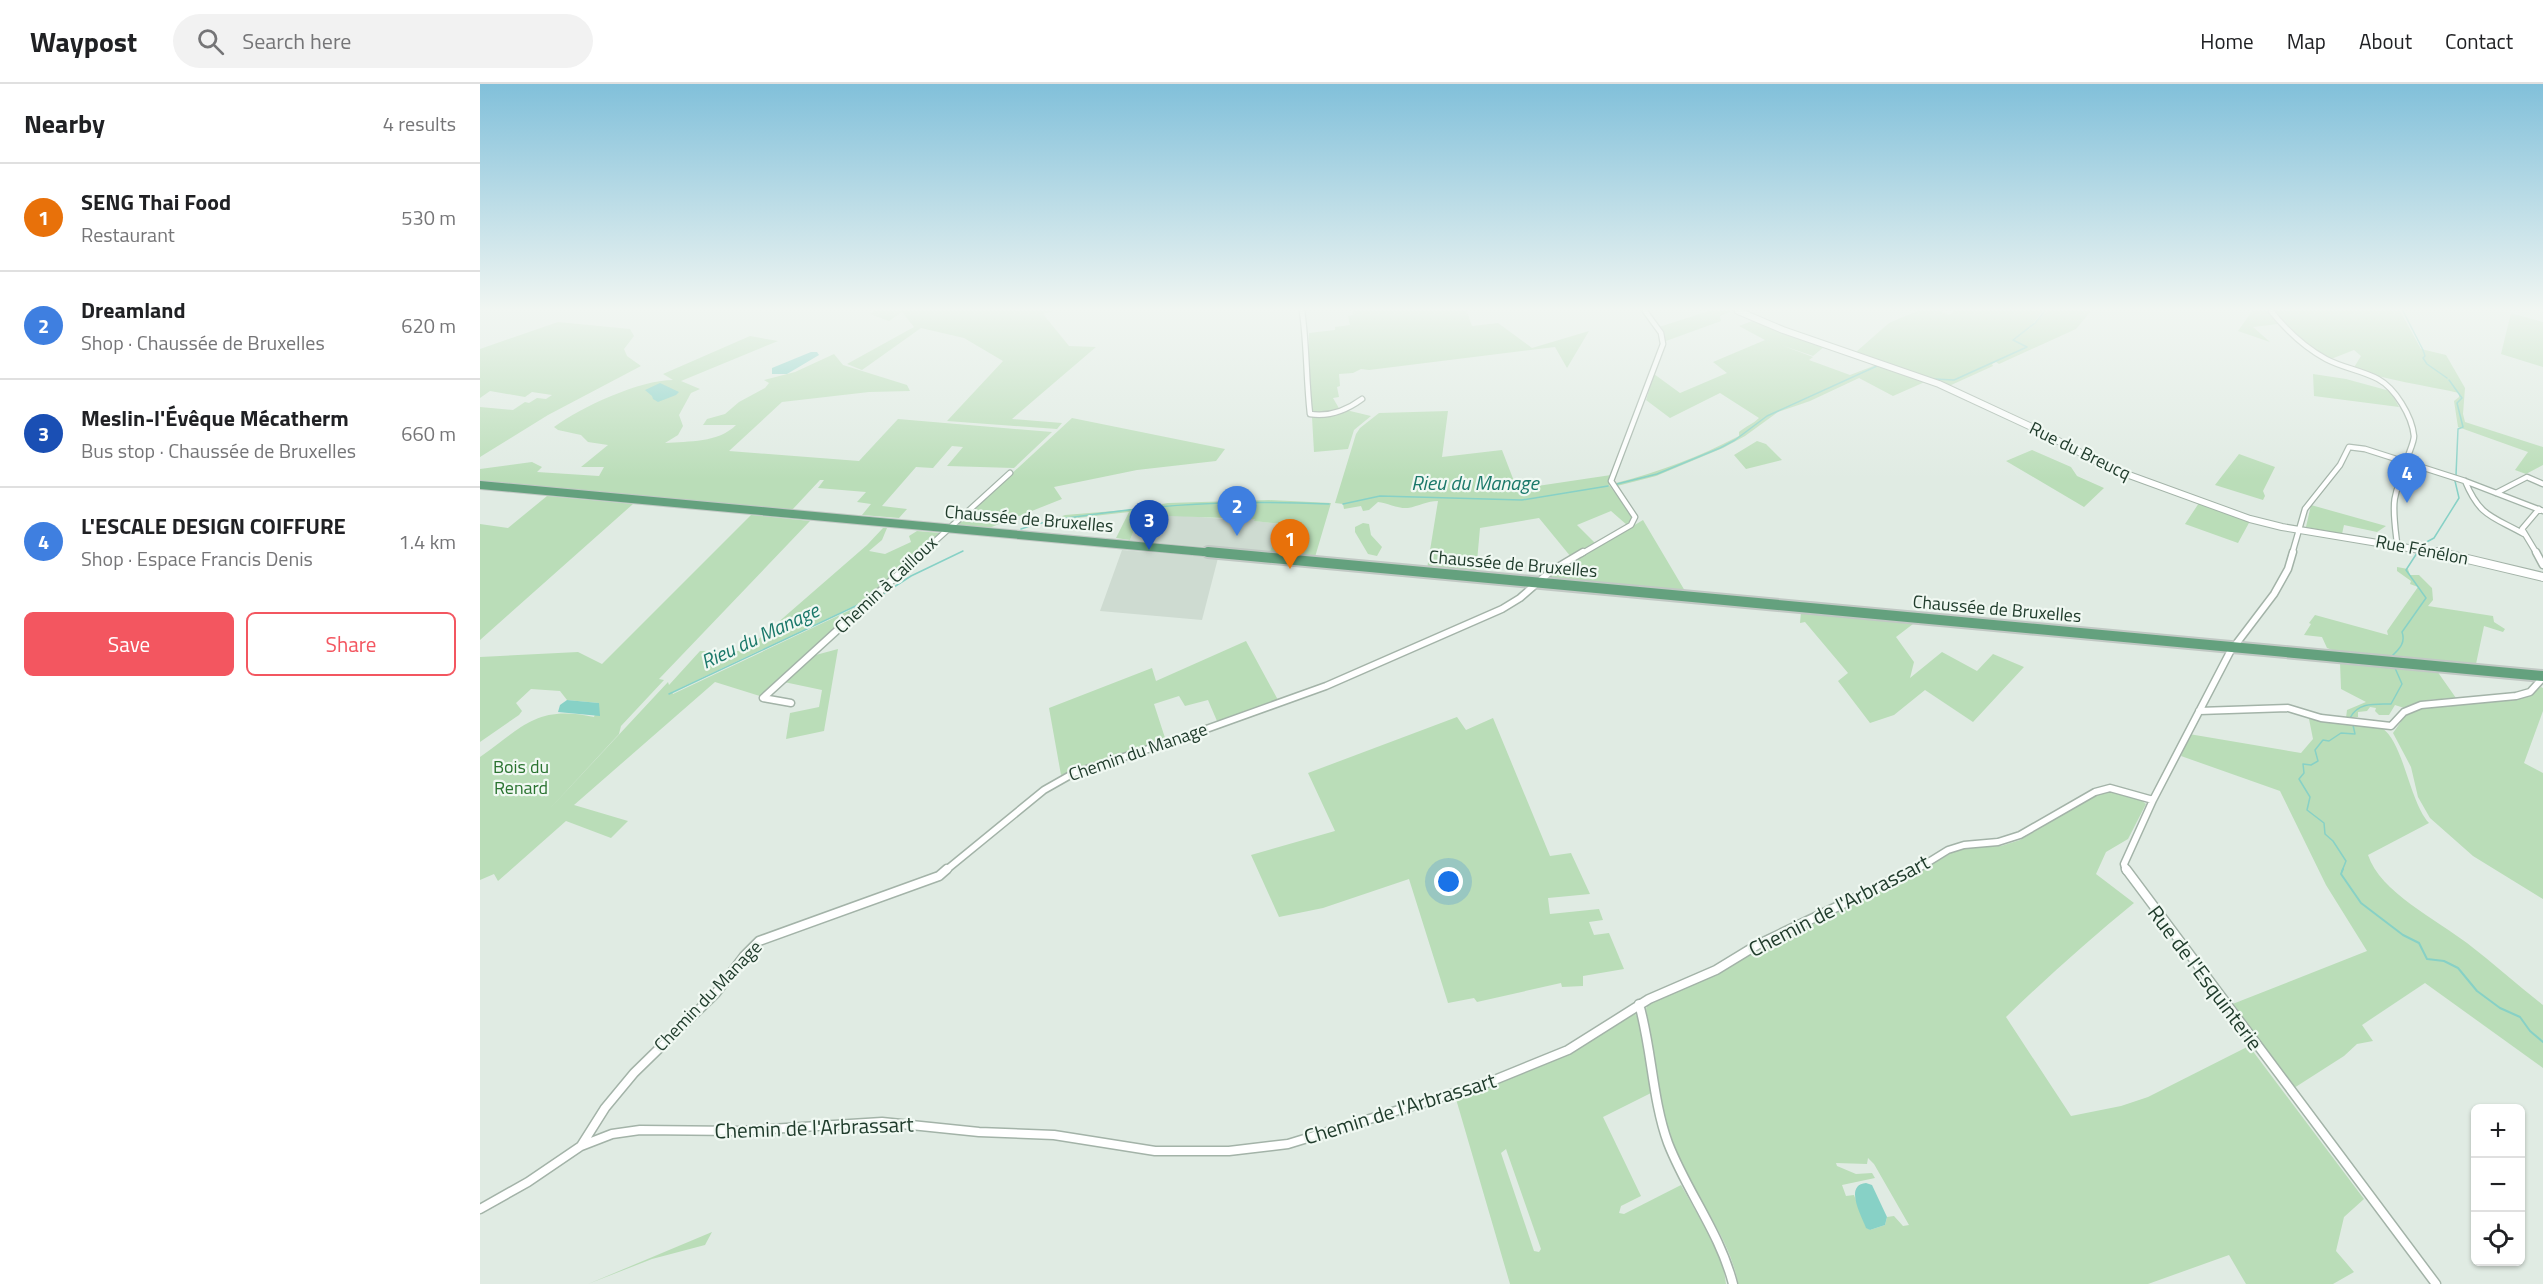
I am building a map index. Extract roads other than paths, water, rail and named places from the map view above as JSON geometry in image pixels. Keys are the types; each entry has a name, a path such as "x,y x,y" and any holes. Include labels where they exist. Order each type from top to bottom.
{"main road":[{"name":"Chaussée de Bruxelles","path":"480,485 2541,676"}],"street":[{"path":"1306,367 1310,414 1315,416 1345,409 1362,399"},
{"name":"Chemin du Manage","path":"480,1209 528,1182 581,1146 605,1108 634,1073 716,993 744,956 759,941 939,876 1044,790 1062,778 1326,686 1502,609 1568,561 1631,525 1635,520 1634,514 1615,490 1611,481 1654,367"},
{"name":"Rue du Breucq","path":"1890,367 1939,384 2036,429 2085,457 2144,482 2250,519 2299,530"},
{"path":"2345,367 2381,380 2392,390 2414,436 2409,463 2397,482 2393,494 2397,543"},
{"path":"2233,647 2274,594 2285,575 2306,509 2340,465 2349,447 2365,449 2465,481 2541,510 2522,529 2543,565"},
{"name":"Chemin à Cailloux","path":"791,704 763,698 1010,472"},
{"path":"2496,493 2527,477 2543,484"},
{"path":"2465,481 2474,502 2482,511 2524,534"},
{"name":"Rue Fénélon","path":"2299,530 2397,543 2543,576"},
{"name":"Rue de l'Esquinterie","path":"2233,647 2127,853 2124,864 2127,874 2436,1284"},
{"path":"2199,711 2288,708 2321,718 2391,726 2404,712 2421,705 2516,696 2530,692 2536,688 2541,676"},
{"name":"Chemin de l'Arbrassart","path":"581,1146 628,1131 739,1131 882,1122 1011,1134 1054,1135 1155,1151 1229,1151 1261,1148 1315,1137 1497,1079 1568,1050 1640,1004 1716,970 1784,931 1910,873 1948,850 1964,844 1998,842 2020,836 2102,789 2125,791 2153,800"},
{"path":"1640,1004 1666,1138 1676,1162 1726,1256 1733,1284"}],"water":[{"path":"799,367 787,374 772,374 772,368"},
{"path":"660,383 679,392 658,402 645,390"},
{"path":"567,700 599,703 600,716 558,712 560,705"},
{"path":"1866,1183 1872,1185 1887,1217 1885,1225 1870,1230 1866,1228 1855,1195 1859,1185"}],"waterway":[{"name":"Rieu du Manage","path":"1617,484 1657,474 1720,448 1735,440 1767,416 1875,367"},
{"name":"Rieu du Manage","path":"1934,379 1954,380 1983,367"},
{"path":"2431,367 2447,378"},
{"path":"2449,380 2462,398 2457,403 2463,427 2458,429 2456,475"},
{"path":"2421,545 2434,538 2459,498 2455,481"},
{"name":"Rieu du Manage","path":"1343,504 1380,496 1522,500 1608,486"},
{"name":"Rieu du Manage","path":"1021,529 1066,518 1167,506 1247,503 1329,504"},
{"name":"Rieu du Manage","path":"877,598 911,576 963,551"},
{"path":"2392,656 2402,643 2402,632 2426,598 2406,570 2417,553"},
{"name":"Rieu du Manage","path":"669,694 862,603"},
{"path":"2350,718 2362,707 2373,704 2391,704 2402,684 2395,668"},
{"path":"2342,871 2346,861 2333,841 2325,834 2324,823 2307,810 2310,797 2299,779 2304,773 2303,764 2311,765 2318,761 2315,750 2323,740 2329,741 2341,733 2355,734 2353,725"},
{"path":"2343,869 2341,874 2361,903 2403,935 2419,943 2427,959 2444,961 2458,968 2477,991 2500,1008 2520,1017 2530,1031 2543,1042"}],"place":[{"name":"L'ESCALE DESIGN COIFFURE","path":"2407,503"},
{"name":"Dreamland","path":"1237,536"},
{"name":"Meslin-l'Évêque Mécatherm","path":"1149,550"},
{"name":"SENG Thai Food","path":"1290,569"}],"park label":[{"name":"Bois du Renard","path":"521,777"}]}
